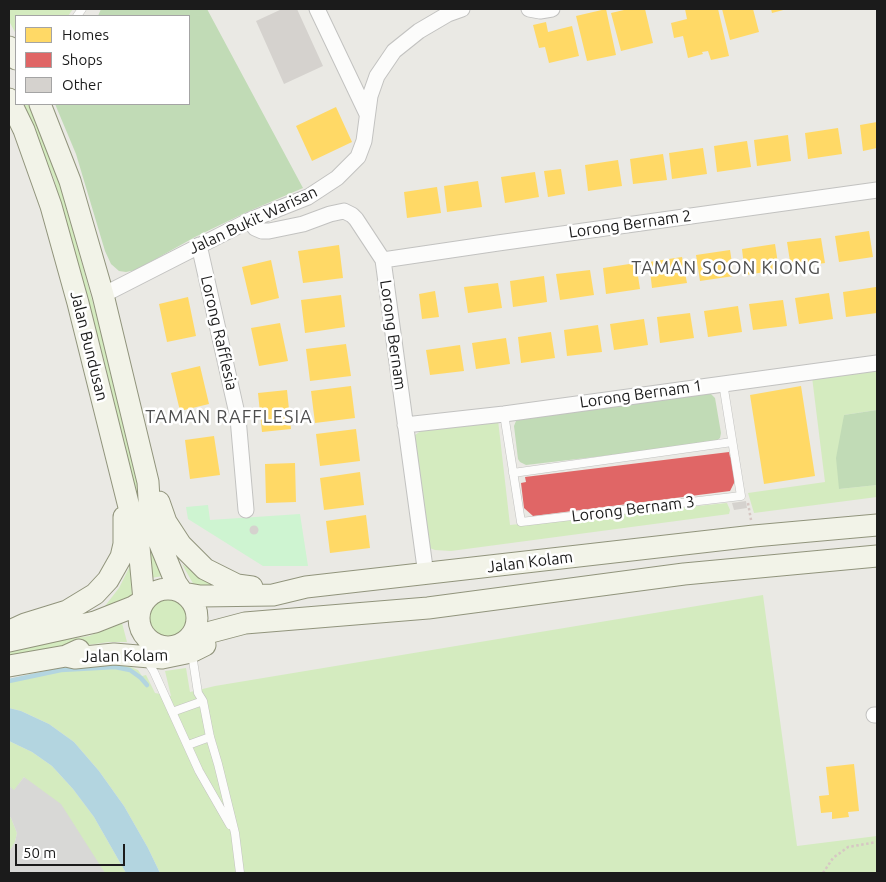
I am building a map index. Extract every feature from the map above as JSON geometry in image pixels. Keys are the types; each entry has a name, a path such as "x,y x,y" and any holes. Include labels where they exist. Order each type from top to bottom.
{"main road":[{"name":"Jalan Bundusan","path":"9,101 28,139 52,206 139,547 144,600"},
{"name":"Jalan Bundusan","path":"40,105 70,181 103,295 148,482 150,516 176,583 183,593"},
{"path":"9,631 67,611 95,594 108,580 121,557 124,544 123,480"},
{"path":"148,482 156,493 166,522 172,532 181,545 205,570 236,585 247,588 306,587"},
{"name":"Jalan Kolam","path":"183,593 200,596 273,595 306,587 754,536 877,525"},
{"name":"Jalan Kolam","path":"188,647 217,640 269,622 303,617 428,608 684,574 877,556"},
{"path":"166,589 183,593 189,598 196,612 195,628 188,647 161,646 149,650 139,624 139,615 144,600 151,594 166,589"},
{"name":"Jalan Kolam","path":"9,641 95,622 133,607 144,600"},
{"name":"Jalan Kolam","path":"9,666 66,656 74,651 88,648 149,650"}],"street":[{"path":"317,9 368,116"},
{"name":"Jalan Bukit Warisan","path":"103,295 250,220 308,197 337,178 358,157 364,141 370,96 377,76 394,51 419,30 448,14 462,9"},
{"path":"529,9 540,11 552,9"},
{"name":"Lorong Bernam 2","path":"383,260 877,190"},
{"name":"Lorong Bernam","path":"250,220 254,228 269,231 303,224 344,211 356,218 383,260 426,574"},
{"name":"Lorong Rafflesia","path":"199,245 238,418 246,510"},
{"name":"Lorong Bernam 1","path":"406,425 504,414 877,363"}],"lane":[{"name":"Lorong Bernam 3","path":"504,414 521,522 741,496 723,383"},
{"path":"513,473 732,442"},
{"path":"188,647 198,693 203,701 210,737 235,833 240,873"},
{"path":"149,650 154,672 199,771 235,833"},
{"path":"172,712 203,701"},
{"path":"188,745 210,737"}],"path":[{"path":"824,873 833,858 848,847 877,842"}],"green space":[{"path":"9,9 73,9 69,15 15,15 15,32 9,21"},
{"path":"101,9 207,9 303,188 195,237 136,270 119,271 111,264 105,251 76,154 55,105 190,105 190,15 98,15"},
{"path":"24,105 28,105 58,178 169,575 151,578 128,464 104,360 54,179"},
{"path":"877,368 877,410 844,415 839,489 877,485 877,497 754,513 748,493 825,482 812,377"},
{"path":"710,393 715,398 721,433 720,438 714,443 526,465 518,459 514,426 519,419"},
{"path":"877,410 877,485 839,489 836,458 844,415"},
{"path":"498,420 510,525 727,503 730,510 729,514 451,551 435,550 421,545 411,438 422,430"},
{"path":"208,505 210,520 300,514 308,566 263,566 188,519 186,507"},
{"path":"131,564 132,597 101,611 119,588"},
{"path":"182,564 223,592 195,587"},
{"path":"169,595 181,599 187,605 191,617 187,629 181,635 169,639 157,635 151,629 147,617 151,605 157,599"},
{"path":"763,595 797,846 877,836 877,873 160,873 124,806 99,771 74,742 49,724 21,711 9,708 9,679 60,668 117,665 131,667 138,670 142,676 146,675 155,693 171,696 165,671 186,668 190,692 215,686"},
{"path":"122,623 127,642 109,642 9,656 9,648 89,636"},
{"path":"9,741 32,752 52,766 73,789 94,817 126,873 105,873 24,777 14,791 9,786"},
{"path":"9,816 17,833 15,842 9,852"}],"shaded area":[{"path":"24,777 61,804 105,873 9,873 9,852 15,842 17,833 9,816 9,786 14,790"}],"water":[{"path":"9,708 21,711 49,724 74,742 99,771 124,806 160,873 126,873 94,817 73,789 52,766 32,752 9,741"}],"building: Homes":[{"path":"606,9 616,55 587,61 576,16"},
{"path":"624,9 645,9 653,43 621,51 611,13"},
{"path":"685,9 718,9 729,56 711,60 708,51 688,58 683,36 674,38 671,23 687,19"},
{"path":"722,9 753,9 759,32 730,40"},
{"path":"771,9 787,9 772,13"},
{"path":"546,22 548,32 572,26 579,56 549,63 545,47 539,48 533,25"},
{"path":"336,107 352,142 312,161 296,126"},
{"path":"877,122 877,148 863,151 860,125"},
{"path":"838,128 842,154 808,159 805,133"},
{"path":"788,135 791,161 757,166 754,140"},
{"path":"747,141 751,167 717,172 714,146"},
{"path":"703,148 707,174 672,179 669,153"},
{"path":"663,154 667,180 633,184 630,159"},
{"path":"618,160 622,186 588,191 585,165"},
{"path":"561,169 565,194 548,197 544,171"},
{"path":"535,172 539,197 505,203 501,177"},
{"path":"478,181 482,207 447,212 444,186"},
{"path":"437,187 441,213 407,218 404,192"},
{"path":"869,231 873,257 839,262 835,236"},
{"path":"821,238 825,263 791,268 787,242"},
{"path":"775,244 779,270 745,275 742,249"},
{"path":"339,245 343,278 303,283 298,251"},
{"path":"730,250 734,276 700,281 696,255"},
{"path":"682,257 687,283 652,288 649,262"},
{"path":"271,260 279,298 251,305 242,267"},
{"path":"636,263 640,289 606,294 603,268"},
{"path":"590,270 594,295 560,300 556,274"},
{"path":"544,276 547,302 513,307 510,281"},
{"path":"498,283 502,308 468,313 464,287"},
{"path":"876,287 877,313 846,317 843,292"},
{"path":"435,291 439,317 422,319 419,294"},
{"path":"829,293 833,319 799,324 795,298"},
{"path":"341,295 345,327 305,333 301,300"},
{"path":"188,297 196,336 167,342 159,304"},
{"path":"783,300 787,326 753,330 749,304"},
{"path":"738,306 742,332 708,337 704,311"},
{"path":"690,313 694,338 660,343 657,317"},
{"path":"644,319 648,345 614,350 610,324"},
{"path":"280,323 288,361 259,366 251,328"},
{"path":"598,325 602,352 567,356 564,330"},
{"path":"551,332 555,358 521,363 518,337"},
{"path":"506,338 510,364 476,369 472,343"},
{"path":"346,344 351,376 310,381 306,349"},
{"path":"460,345 464,371 430,375 426,350"},
{"path":"200,366 209,404 180,411 171,373"},
{"path":"351,386 355,418 315,423 311,391"},
{"path":"801,386 815,476 764,484 750,395"},
{"path":"287,390 291,429 262,432 258,393"},
{"path":"356,429 360,461 320,466 316,434"},
{"path":"214,436 220,475 190,479 185,440"},
{"path":"295,463 296,502 266,503 265,464"},
{"path":"360,472 364,505 324,510 320,478"},
{"path":"366,515 370,548 330,553 326,521"},
{"path":"854,764 859,811 848,812 849,817 832,819 832,812 821,813 819,796 829,795 826,767"}],"building: Shops":[{"path":"729,452 730,457 732,457 735,481 730,491 533,516 524,508 521,483 526,482 525,477"}],"building: Other":[{"path":"282,9 297,9 323,66 284,84 256,21"},
{"path":"746,501 747,508 734,510 732,503"},
{"path":"254,526 258,530 254,534 250,530"}],"waterway":[{"path":"9,681 61,670 115,667 130,670 147,685"}],"district":[{"name":"TAMAN SOON KIONG","path":"726,268"},
{"name":"TAMAN RAFFLESIA","path":"229,417"}]}
